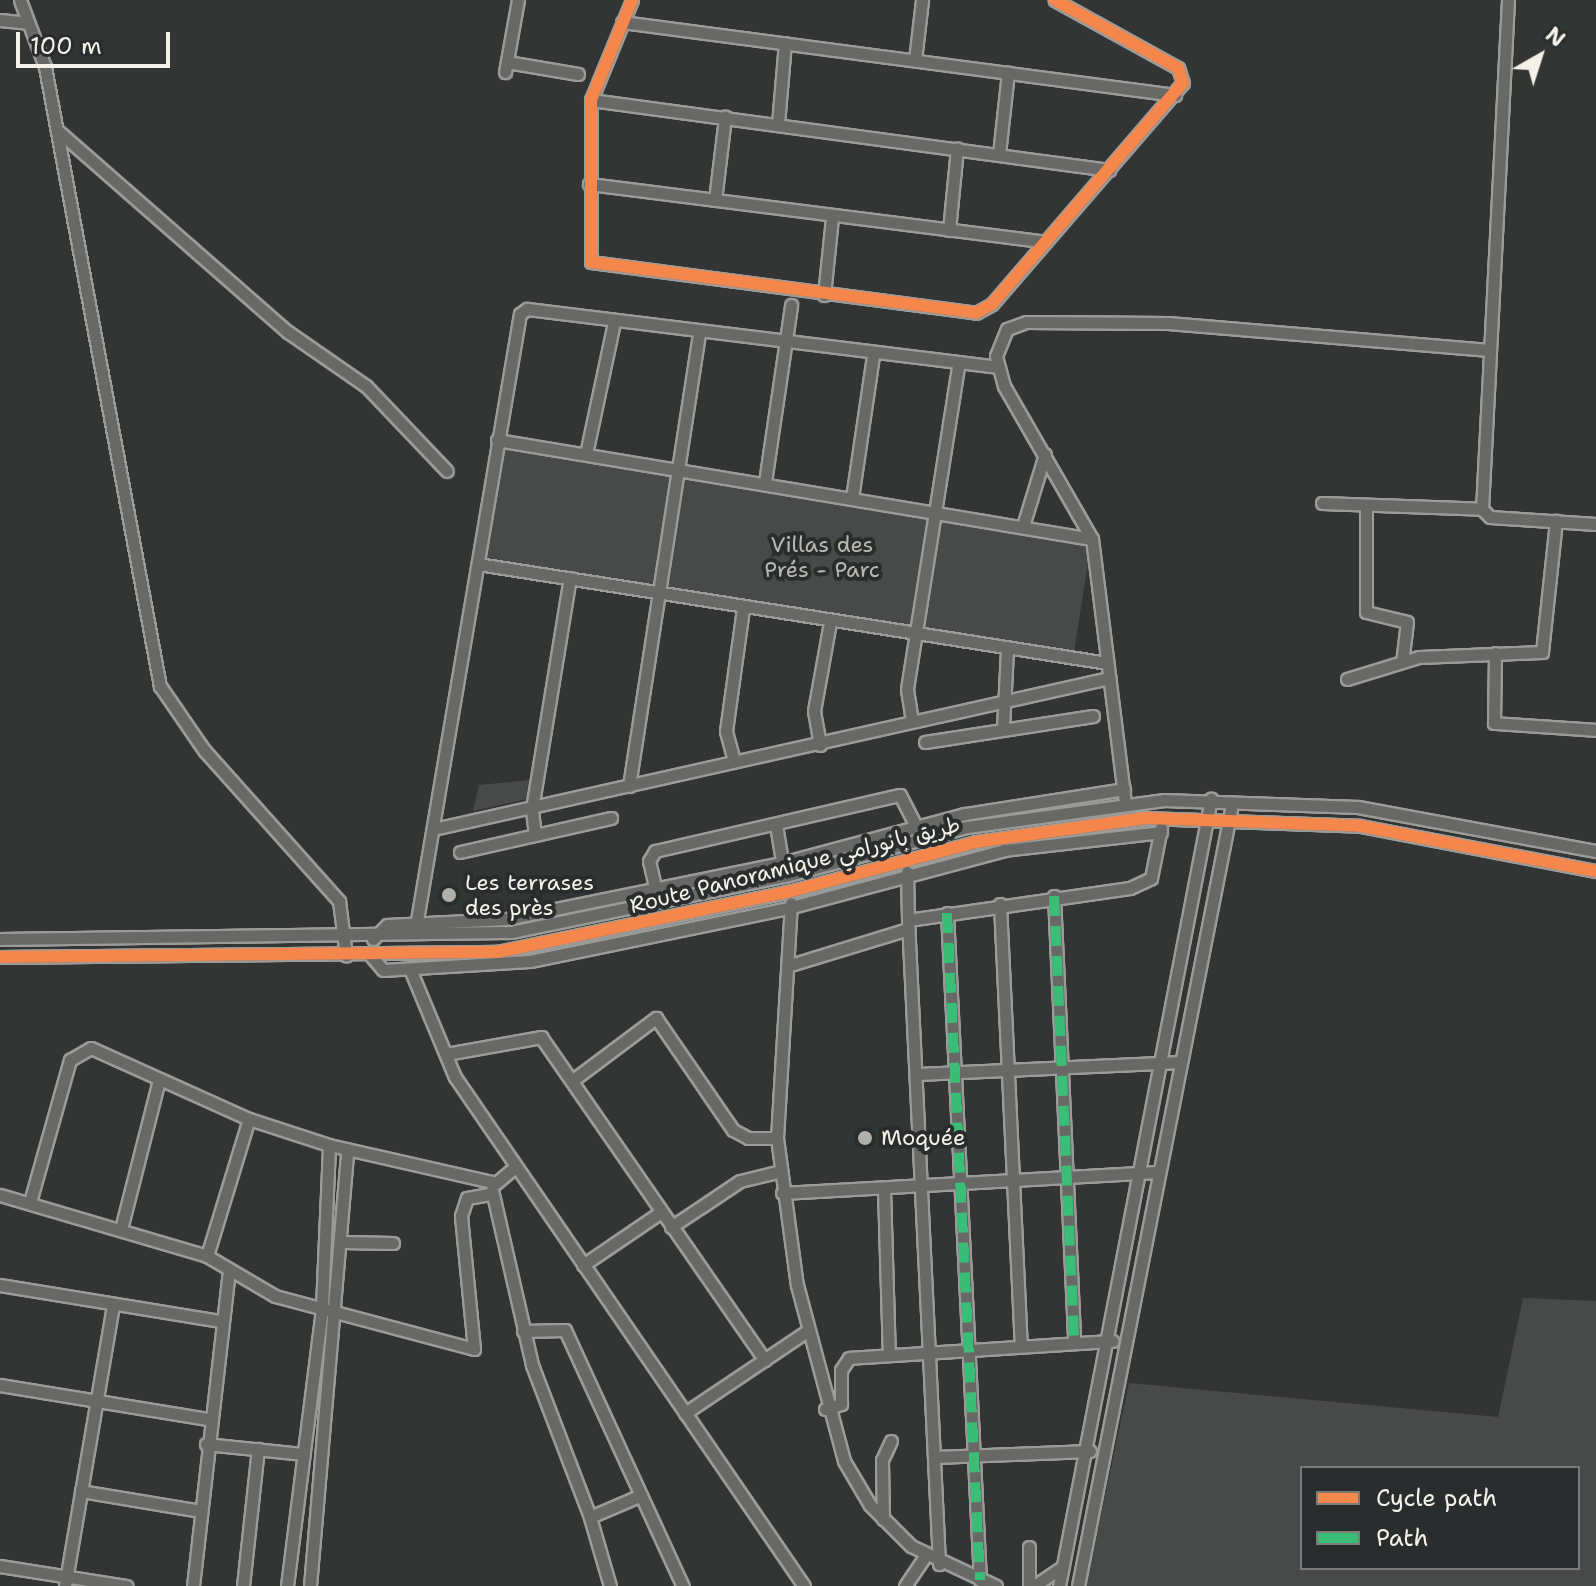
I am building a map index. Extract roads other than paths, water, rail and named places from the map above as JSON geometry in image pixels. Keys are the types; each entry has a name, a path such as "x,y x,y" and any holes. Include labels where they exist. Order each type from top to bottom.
{"street":[{"path":"20,0 27,23 38,38 57,130 160,686 204,750 339,901 346,956"},
{"path":"518,0 506,67 578,74"},
{"path":"632,0 591,100 589,184 594,264 980,313 1175,95 1184,79 1178,68 1055,0"},
{"path":"915,60 922,0"},
{"path":"1482,509 1508,0"},
{"path":"0,20 27,23"},
{"path":"622,22 1175,95"},
{"path":"778,124 785,43"},
{"path":"999,154 1008,72"},
{"path":"591,100 1109,170"},
{"path":"715,200 725,117"},
{"path":"57,130 288,332 366,386 447,471"},
{"path":"949,230 957,148"},
{"path":"589,184 1045,242"},
{"path":"824,295 832,217"},
{"path":"765,482 791,305"},
{"path":"416,926 438,828 497,440 520,314 614,322 958,366 997,367"},
{"path":"586,454 614,322"},
{"path":"1125,803 1092,539 997,367 1002,336 1026,322 1260,328 1489,350"},
{"path":"629,786 655,592 699,333"},
{"path":"852,498 873,356"},
{"path":"912,721 907,689 958,366"},
{"path":"497,440 936,510 1092,539"},
{"path":"1023,526 1045,454"},
{"path":"1322,503 1482,509 1490,517 1596,524"},
{"path":"1366,505 1366,612 1407,622 1402,660"},
{"path":"1347,679 1402,660 1545,649 1556,521"},
{"path":"478,564 1007,651 1107,663"},
{"path":"535,835 532,809 570,578"},
{"path":"734,761 726,731 743,608"},
{"path":"820,745 814,711 830,622"},
{"path":"1003,729 1000,706 1007,651"},
{"path":"1495,653 1494,723 1596,730"},
{"path":"1091,662 1093,682"},
{"path":"438,828 734,761 820,745 912,721 1000,706 1109,678"},
{"path":"925,742 1093,716"},
{"path":"373,939 383,926 488,922 656,891 782,863 915,825 1124,789"},
{"path":"656,891 652,852 900,795 915,825"},
{"path":"1059,1586 1157,1062 1211,799"},
{"path":"1078,1586 1101,1450 1233,799"},
{"name":"Route Panoramique طريق بانورامي","path":"0,939 373,939 522,931 785,876 967,827 1125,803 1233,799 1401,813 1596,851"},
{"name":"Route Panoramique طريق بانورامي","path":"0,957 371,956 525,948 788,892 976,842 1164,817 1230,816 1401,832 1596,871"},
{"path":"787,966 947,913 1141,886 1151,878 1164,817"},
{"path":"460,852 611,818"},
{"path":"776,825 792,907 777,1138 782,1193 807,1331 825,1409 857,1486 883,1519 925,1556 996,1586"},
{"path":"371,956 380,969 530,961 792,907 907,872 1035,844 1161,832"},
{"path":"907,872 939,1564"},
{"path":"1054,896 1069,1176 1074,1341"},
{"path":"1000,904 1021,1345"},
{"path":"947,913 980,1580"},
{"path":"410,969 446,1054 514,1168 804,1586"},
{"path":"573,1080 656,1018 733,1130 748,1138 777,1138"},
{"path":"446,1054 537,1035 573,1080 765,1360"},
{"path":"30,1202 75,1053 91,1048 249,1119 347,1150 496,1183"},
{"path":"918,1074 1181,1062"},
{"path":"121,1229 159,1080"},
{"path":"207,1256 249,1119"},
{"path":"287,1586 322,1307 329,1145"},
{"path":"310,1586 337,1311 347,1150"},
{"path":"514,1168 496,1183 490,1194 523,1331 590,1517 610,1586"},
{"path":"671,1227 740,1181 781,1171"},
{"path":"782,1193 920,1188 1014,1179 1156,1172"},
{"path":"884,1190 889,1354"},
{"path":"0,1195 207,1256 256,1289 474,1349 461,1216 467,1198 490,1194"},
{"path":"583,1265 661,1212"},
{"path":"341,1242 393,1243"},
{"path":"193,1586 208,1419 229,1271"},
{"path":"0,1285 220,1321"},
{"path":"66,1581 113,1304"},
{"path":"523,1331 565,1330 683,1586"},
{"path":"685,1413 807,1331"},
{"path":"825,1409 841,1404 844,1361 969,1347 1125,1340"},
{"path":"0,1385 208,1419"},
{"path":"883,1519 882,1460 891,1441"},
{"path":"206,1444 303,1454"},
{"path":"243,1586 258,1449"},
{"path":"935,1457 1101,1450"},
{"path":"81,1491 201,1511"},
{"path":"590,1517 639,1496"},
{"path":"1029,1547 1031,1586 1063,1566"},
{"path":"905,1586 925,1556"},
{"path":"0,1566 66,1581 126,1586"}],"place":[{"name":"Les terrases des près","path":"449,895"},
{"name":"Moquée","path":"865,1138"}],"park label":[{"name":"Villas des Prés - Parc","path":"822,556"}]}
